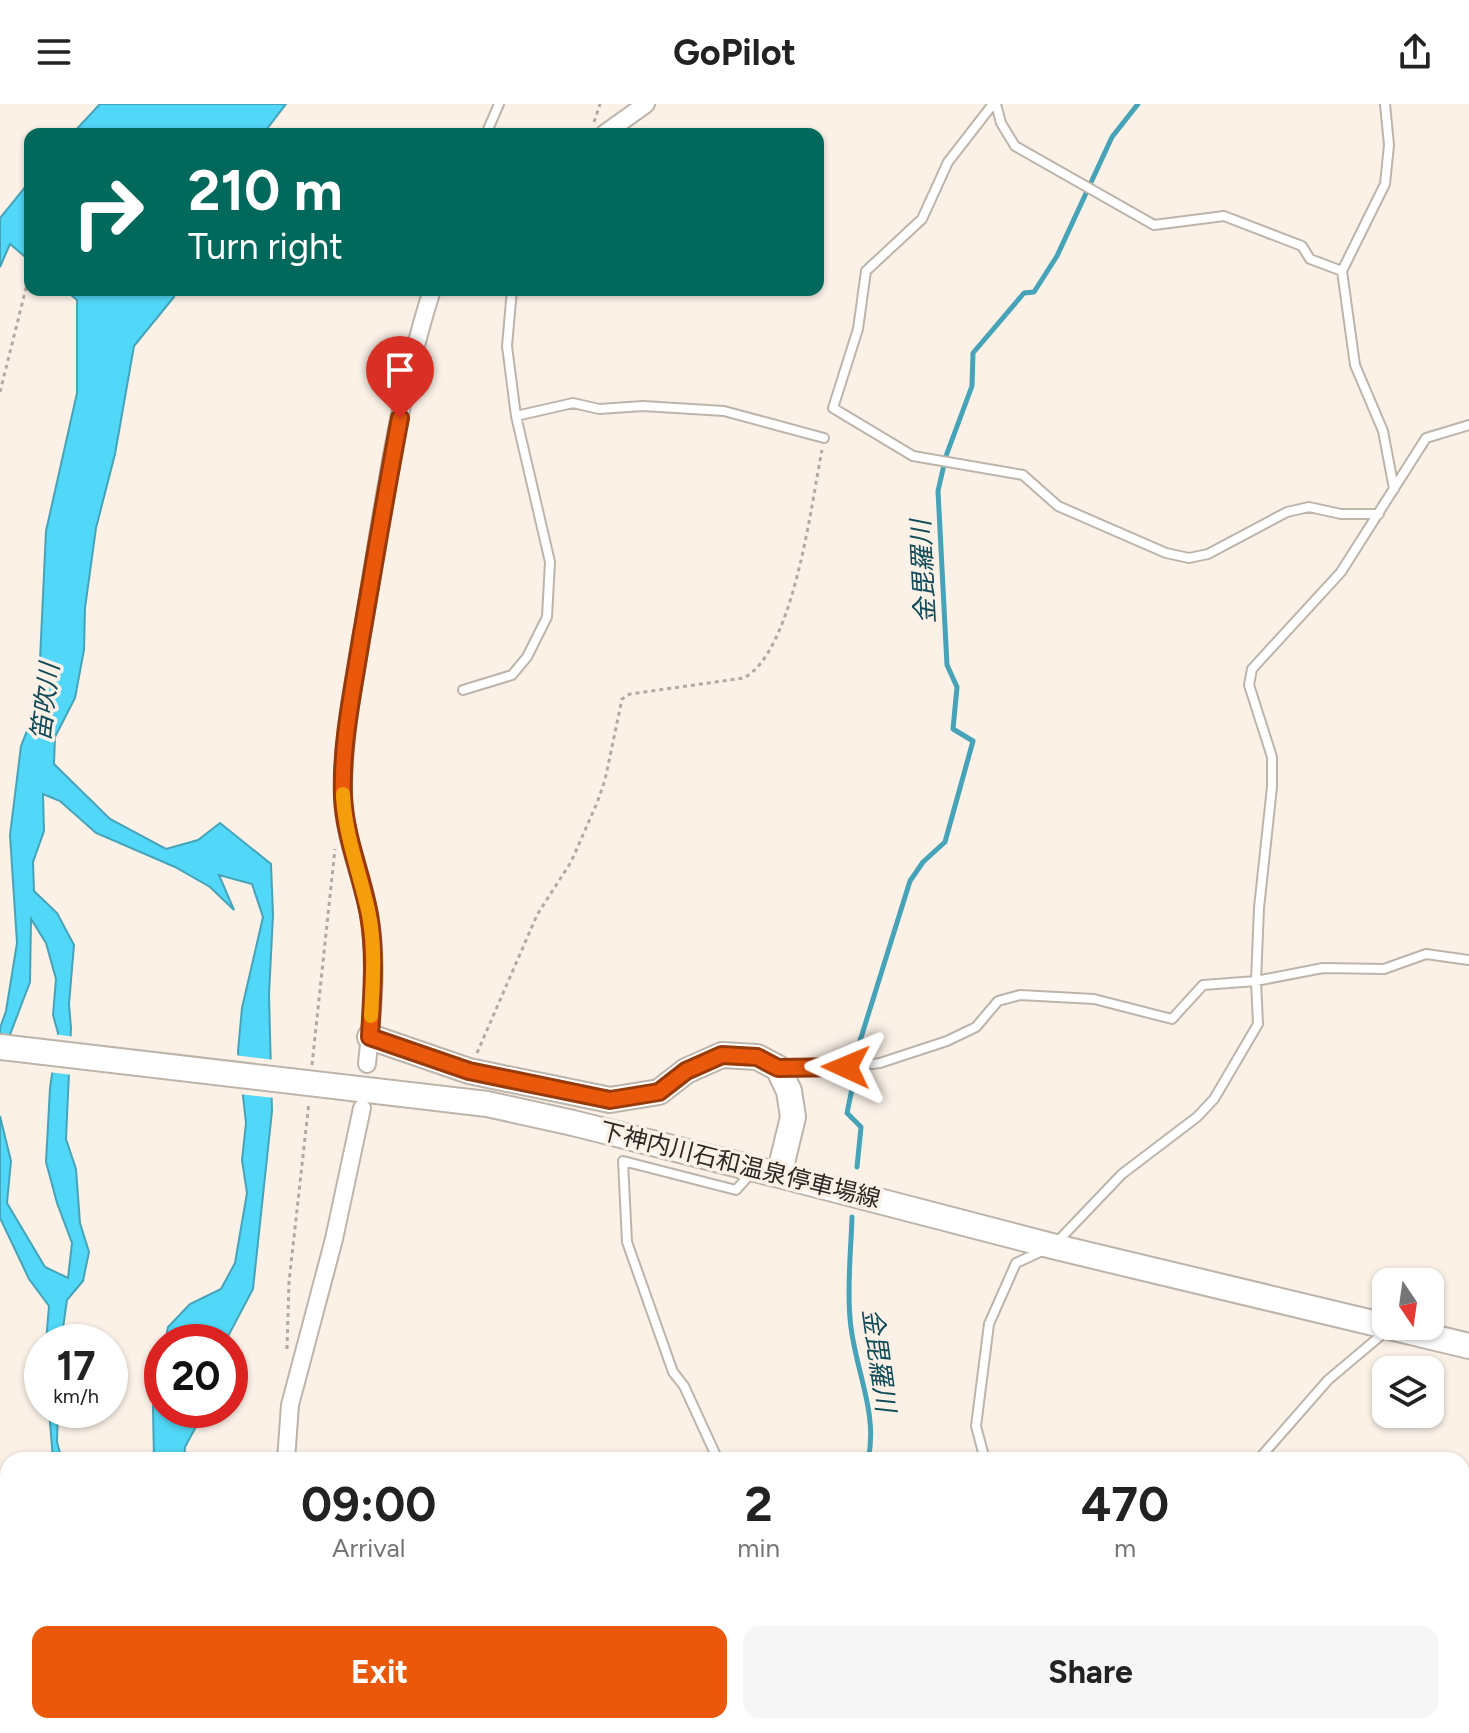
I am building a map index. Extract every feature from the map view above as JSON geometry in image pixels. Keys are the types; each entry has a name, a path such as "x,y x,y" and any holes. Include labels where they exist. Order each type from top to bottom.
{"main road":[{"path":"370,1037 469,1071 610,1100 659,1092 686,1071 722,1055 757,1057 778,1068 789,1091 793,1117 779,1175"},
{"name":"下神内川石和温泉停車場線","path":"0,1047 487,1104 1372,1325"},
{"name":"下神内川石和温泉停車場線","path":"1441,1340 1469,1346"}],"street":[{"path":"605,128 646,104"},
{"path":"367,1064 374,967 372,939 369,912 348,836 343,799 344,766 352,694 387,485 417,341 430,296"},
{"path":"287,1452 290,1405 347,1187 362,1108"}],"lane":[{"path":"489,128 499,104"},
{"path":"994,104 1015,146 1154,225 1224,216 1302,246 1310,259 1342,271"},
{"path":"994,104 948,162 922,219 866,271 858,329 833,408 913,456 1023,475 1058,506 1166,553 1189,558 1208,554 1287,512 1309,507 1341,514 1379,514"},
{"path":"1385,104 1389,145 1385,184 1342,271 1355,365 1383,431 1394,490"},
{"path":"463,690 512,675 527,657 547,617 550,562 516,416 507,346 511,296"},
{"path":"516,416 573,403 599,409 643,406 724,411 824,438"},
{"path":"983,1452 976,1426 989,1324 1016,1263 1052,1246 1122,1174 1197,1117 1214,1099 1258,1024 1259,908 1272,787 1272,757 1249,685 1252,669 1341,572 1426,438 1469,425"},
{"path":"778,1068 880,1063 947,1041 976,1027 998,1001 1020,995 1094,999 1172,1019 1203,985 1256,981 1323,968 1384,969 1426,954 1469,960"},
{"path":"714,1452 684,1386 673,1372 627,1242 623,1161 736,1190 755,1169"},
{"path":"1265,1452 1328,1380 1376,1340"}],"path":[{"path":"598,128 600,104"},
{"path":"0,392 24,296"},
{"path":"469,1071 537,915 571,862 597,803 605,780 622,699 630,694 744,678 757,671 786,616 796,582 824,438"},
{"path":"287,1355 289,1282 308,1082 336,847"}],"water":[{"path":"100,104 286,104 268,128 78,128"},
{"path":"24,188 24,256 10,244 0,267 0,218"},
{"name":"笛吹川","path":"72,296 174,296 134,346 115,454 96,528 85,608 84,650 75,698 55,737 54,764 110,819 166,849 198,840 220,823 271,864 273,915 269,995 272,1111 253,1289 235,1324 171,1324 190,1304 221,1289 235,1263 247,1193 242,1160 246,1123 238,1051 242,1008 263,917 252,884 219,875 234,910 210,887 175,867 96,833 60,801 43,794 44,831 33,862 34,891 57,913 74,945 69,1004 71,1028 66,1139 76,1169 80,1223 89,1252 83,1281 67,1300 64,1324 48,1324 49,1306 29,1279 0,1218 0,1116 11,1161 7,1203 45,1267 68,1278 72,1243 46,1162 50,1088 58,1033 53,1015 56,979 46,943 31,919 30,982 0,1061 0,1028 6,1011 17,943 10,835 21,746 38,703 46,531 77,393 77,300"},
{"path":"50,1428 57,1428 60,1452 52,1452"},
{"path":"153,1428 195,1428 185,1452 154,1452"}],"pier":[{"path":"53,1034 75,1037 73,1075 48,1072"},
{"path":"234,1055 275,1060 275,1098 239,1094"}],"waterway":[{"name":"金毘羅川","path":"854,1060 910,881 923,862 945,842 973,741 953,729 957,687 947,665 938,491 946,456 972,386 973,353 1024,293 1034,292 1057,256 1112,137 1138,104"},
{"name":"金毘羅川","path":"853,1084 847,1113 861,1127 857,1167"},
{"name":"金毘羅川","path":"852,1217 850,1318 868,1406 869,1452"}],"slow traffic":[{"path":"343,794 348,836 369,912 374,967 371,1016"}],"route":[{"path":"400,418 352,694 344,766 343,799 348,836 369,912 372,939 374,967 370,1037 469,1071 610,1100 659,1092 686,1071 722,1055 757,1057 778,1068 846,1067"}]}
